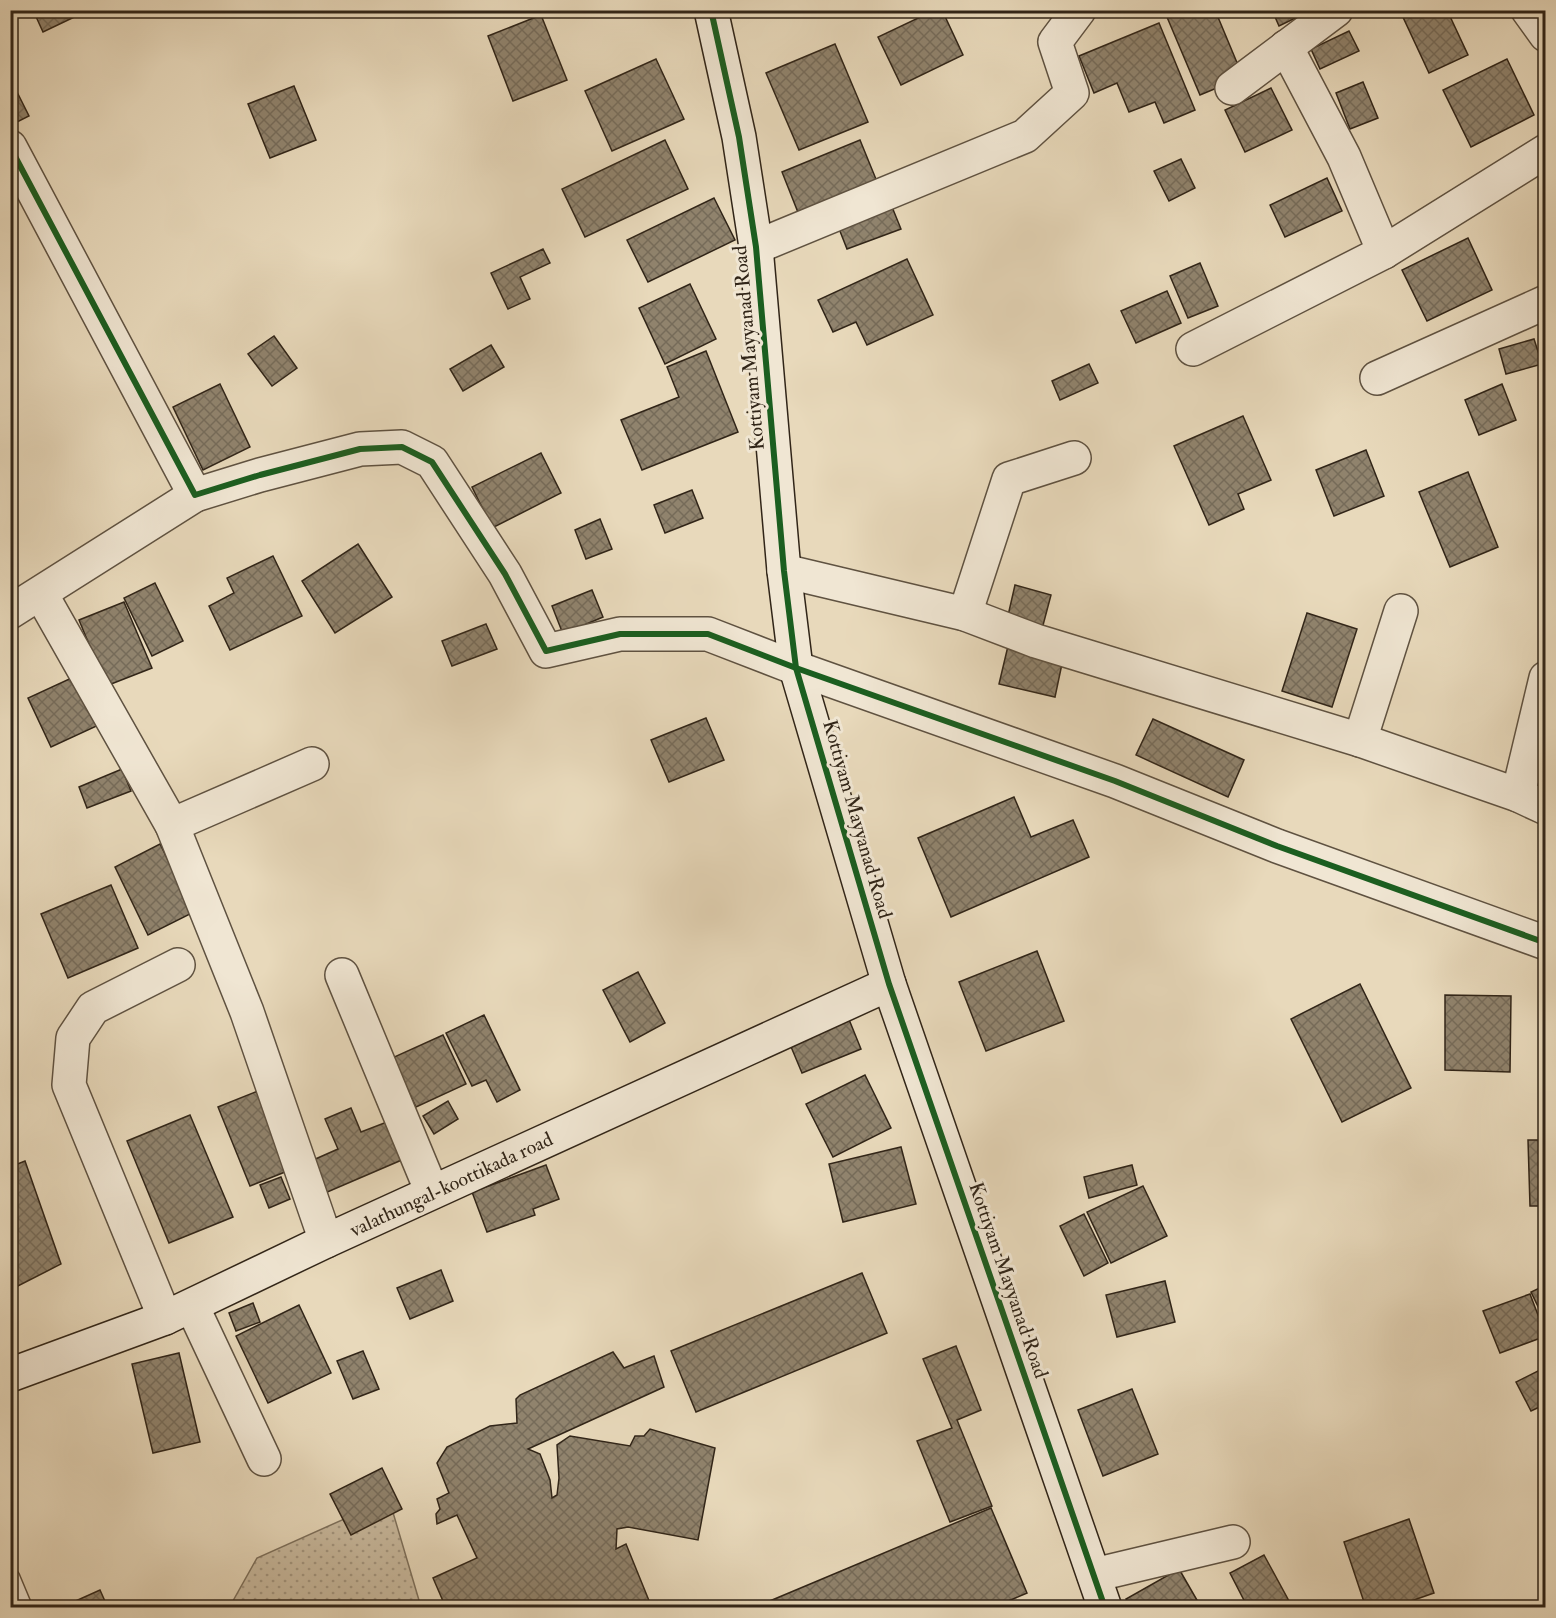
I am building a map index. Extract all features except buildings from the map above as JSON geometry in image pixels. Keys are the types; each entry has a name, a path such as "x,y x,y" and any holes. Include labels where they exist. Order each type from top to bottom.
{"street":[{"name":"Kottiyam Mayyanad Road","path":"711,10 739,137 756,247 784,571 796,668 889,984 1105,1608"},
{"path":"756,247 1025,136 1072,93 1055,42 1078,10"},
{"path":"1232,88 1336,10"},
{"path":"1528,10 1545,35"},
{"path":"1286,47 1344,158 1384,252"},
{"path":"10,147 195,495"},
{"path":"1193,349 1384,252 1545,151"},
{"path":"1377,378 1545,302"},
{"path":"10,612 195,495 260,474 360,449 402,447 432,462 505,574 546,651 620,634 708,634 796,668 1115,781 1277,846 1545,943"},
{"path":"965,614 1009,479 1074,458"},
{"path":"784,571 965,614 1036,640 1360,740 1532,801 1545,678"},
{"path":"41,594 172,825 247,1012 326,1241"},
{"path":"1360,740 1401,611"},
{"path":"172,825 312,764"},
{"path":"178,965 93,1008 73,1038 69,1085 178,1312 264,1460"},
{"path":"342,975 432,1192"},
{"name":"valathungal-koottikada road","path":"12,1372 178,1312 432,1192 889,984"},
{"path":"1094,1575 1233,1542"}],"lane":[{"path":"10,1576 24,1608"}],"shaded area":[{"path":"389,1499 421,1607 229,1608 257,1558"}],"cycle path":[{"path":"711,10 739,137 756,247 784,571 796,668 889,984 1105,1608"},
{"path":"10,147 195,495 260,475 360,449 402,447 432,462 505,574 546,651 620,634 708,634 796,668 1115,781 1277,846 1546,943"}]}
